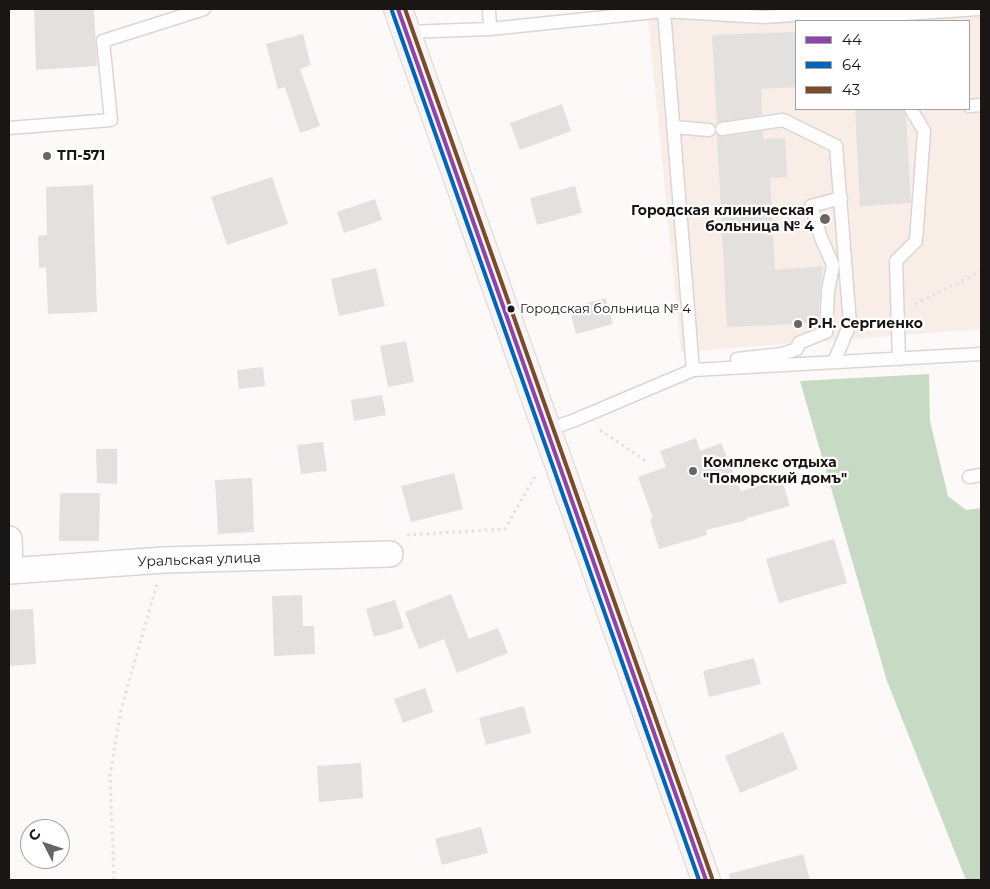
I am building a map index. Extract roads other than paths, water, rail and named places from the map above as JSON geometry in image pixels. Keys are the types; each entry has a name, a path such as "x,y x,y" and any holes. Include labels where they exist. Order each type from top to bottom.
{"street":[{"path":"402,20 706,880"},
{"path":"9,539 9,571"},
{"name":"Уральская улица","path":"9,571 164,560 390,554"}],"lane":[{"path":"9,128 111,120 103,41 204,9"},
{"path":"488,9 490,28"},
{"path":"402,20 490,28 664,11 904,17 978,9"},
{"path":"664,11 693,370"},
{"path":"899,358 896,261 916,241 924,140 924,131 912,110"},
{"path":"722,129 783,120 836,146 850,324 834,362"},
{"path":"673,127 709,130"},
{"path":"722,368 730,360 782,354 796,349 799,343 826,332 828,291 834,265 811,206 841,198"},
{"path":"547,430 693,370 981,354"}],"place":[{"name":"ТП-571","path":"47,156"},
{"name":"Городская клиническая больница № 4","path":"825,219"},
{"name":"Городская больница № 4","path":"511,309"},
{"name":"Р.Н. Сергиенко","path":"798,324"},
{"name":"Комплекс отдыха \"Поморский домъ\"","path":"693,471"}]}
